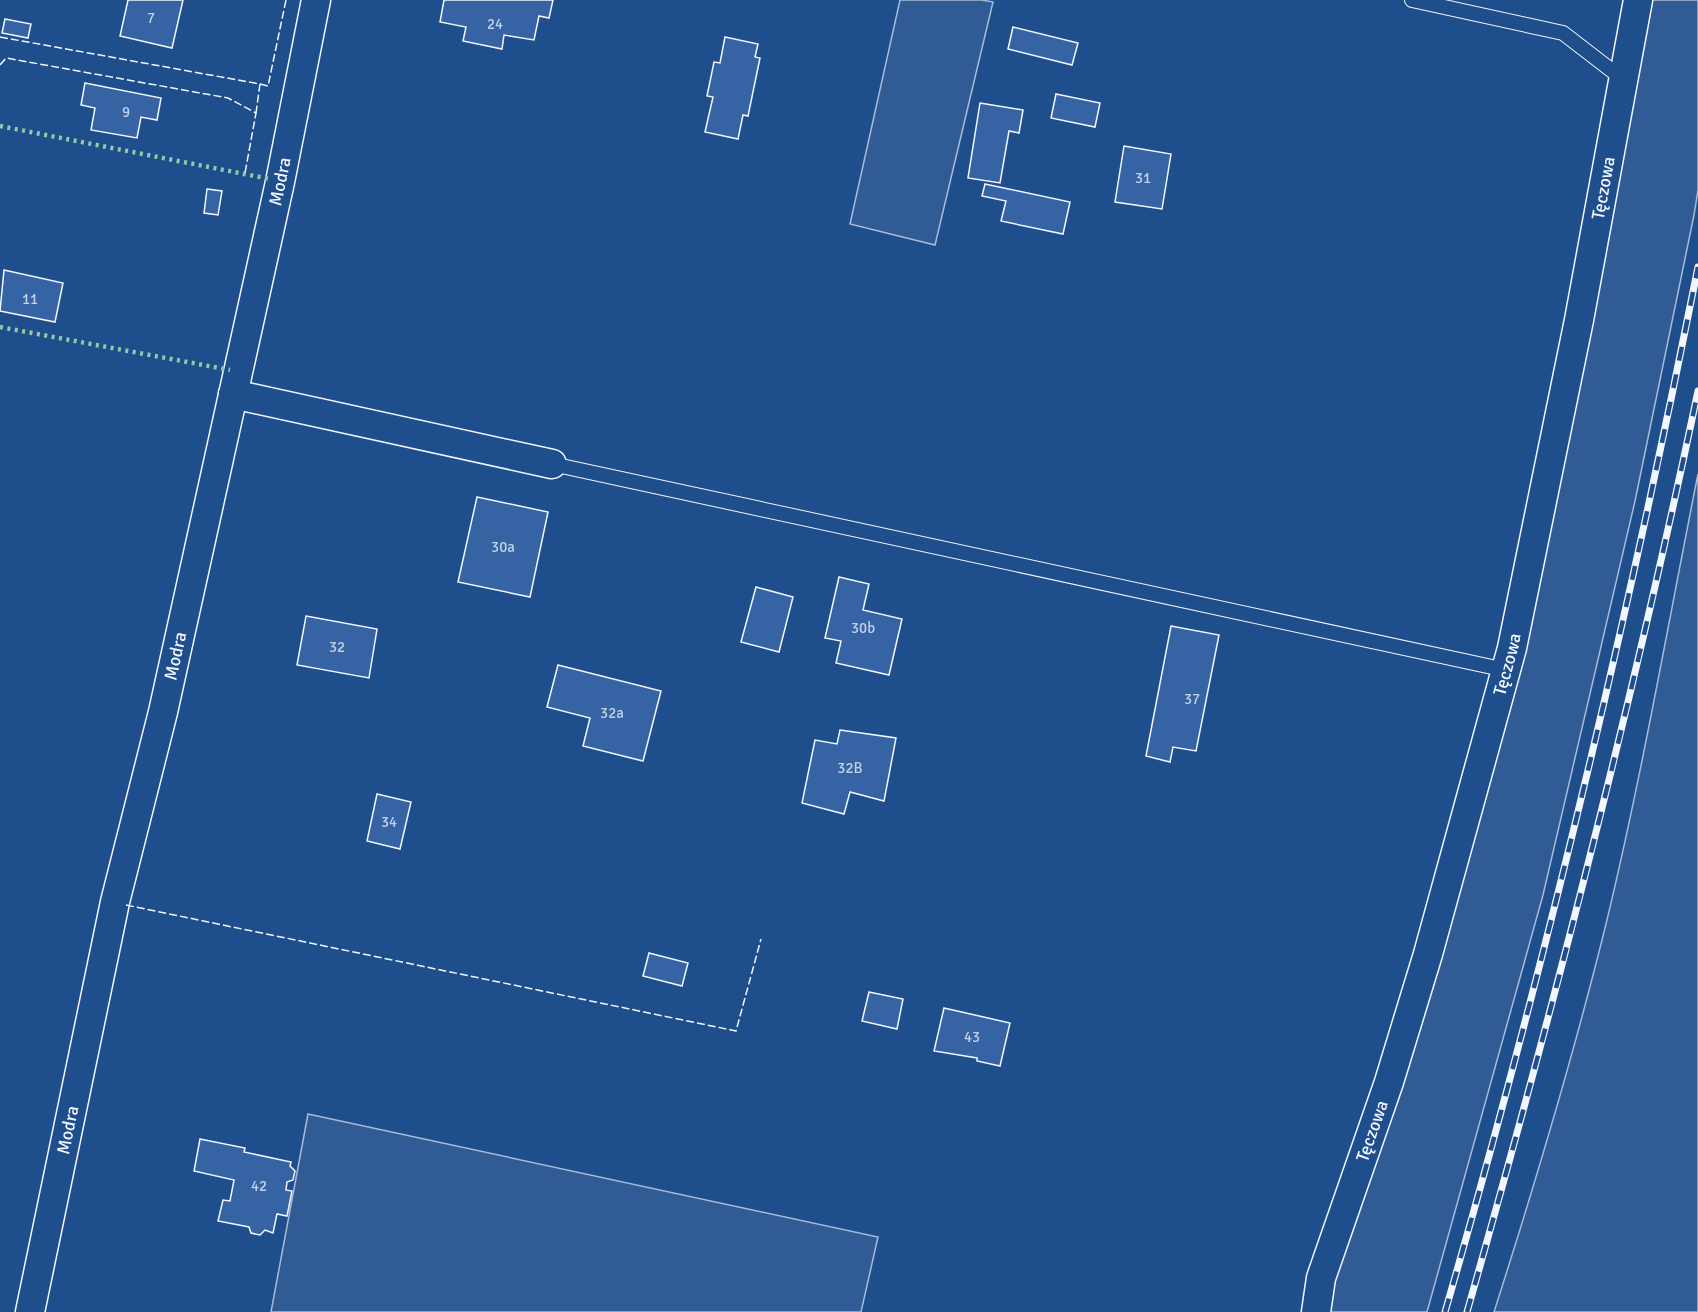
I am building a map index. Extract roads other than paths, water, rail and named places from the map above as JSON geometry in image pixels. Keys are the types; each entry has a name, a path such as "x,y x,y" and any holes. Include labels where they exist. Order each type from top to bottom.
{"street":[{"name":"Modra","path":"30,1312 115,902 163,712 316,0"},
{"name":"Tęczowa","path":"1316,1312 1321,1278 1389,1082 1428,954 1506,670 1579,321 1638,0"},
{"path":"233,394 552,464"}],"lane":[{"path":"1412,0 1563,33 1624,80"},
{"path":"552,464 1506,670"}],"railway":[{"path":"1445,1312 1517,1053 1583,792 1643,530 1698,267"},
{"path":"1467,1312 1531,1083 1591,853 1647,623 1698,391"}]}
